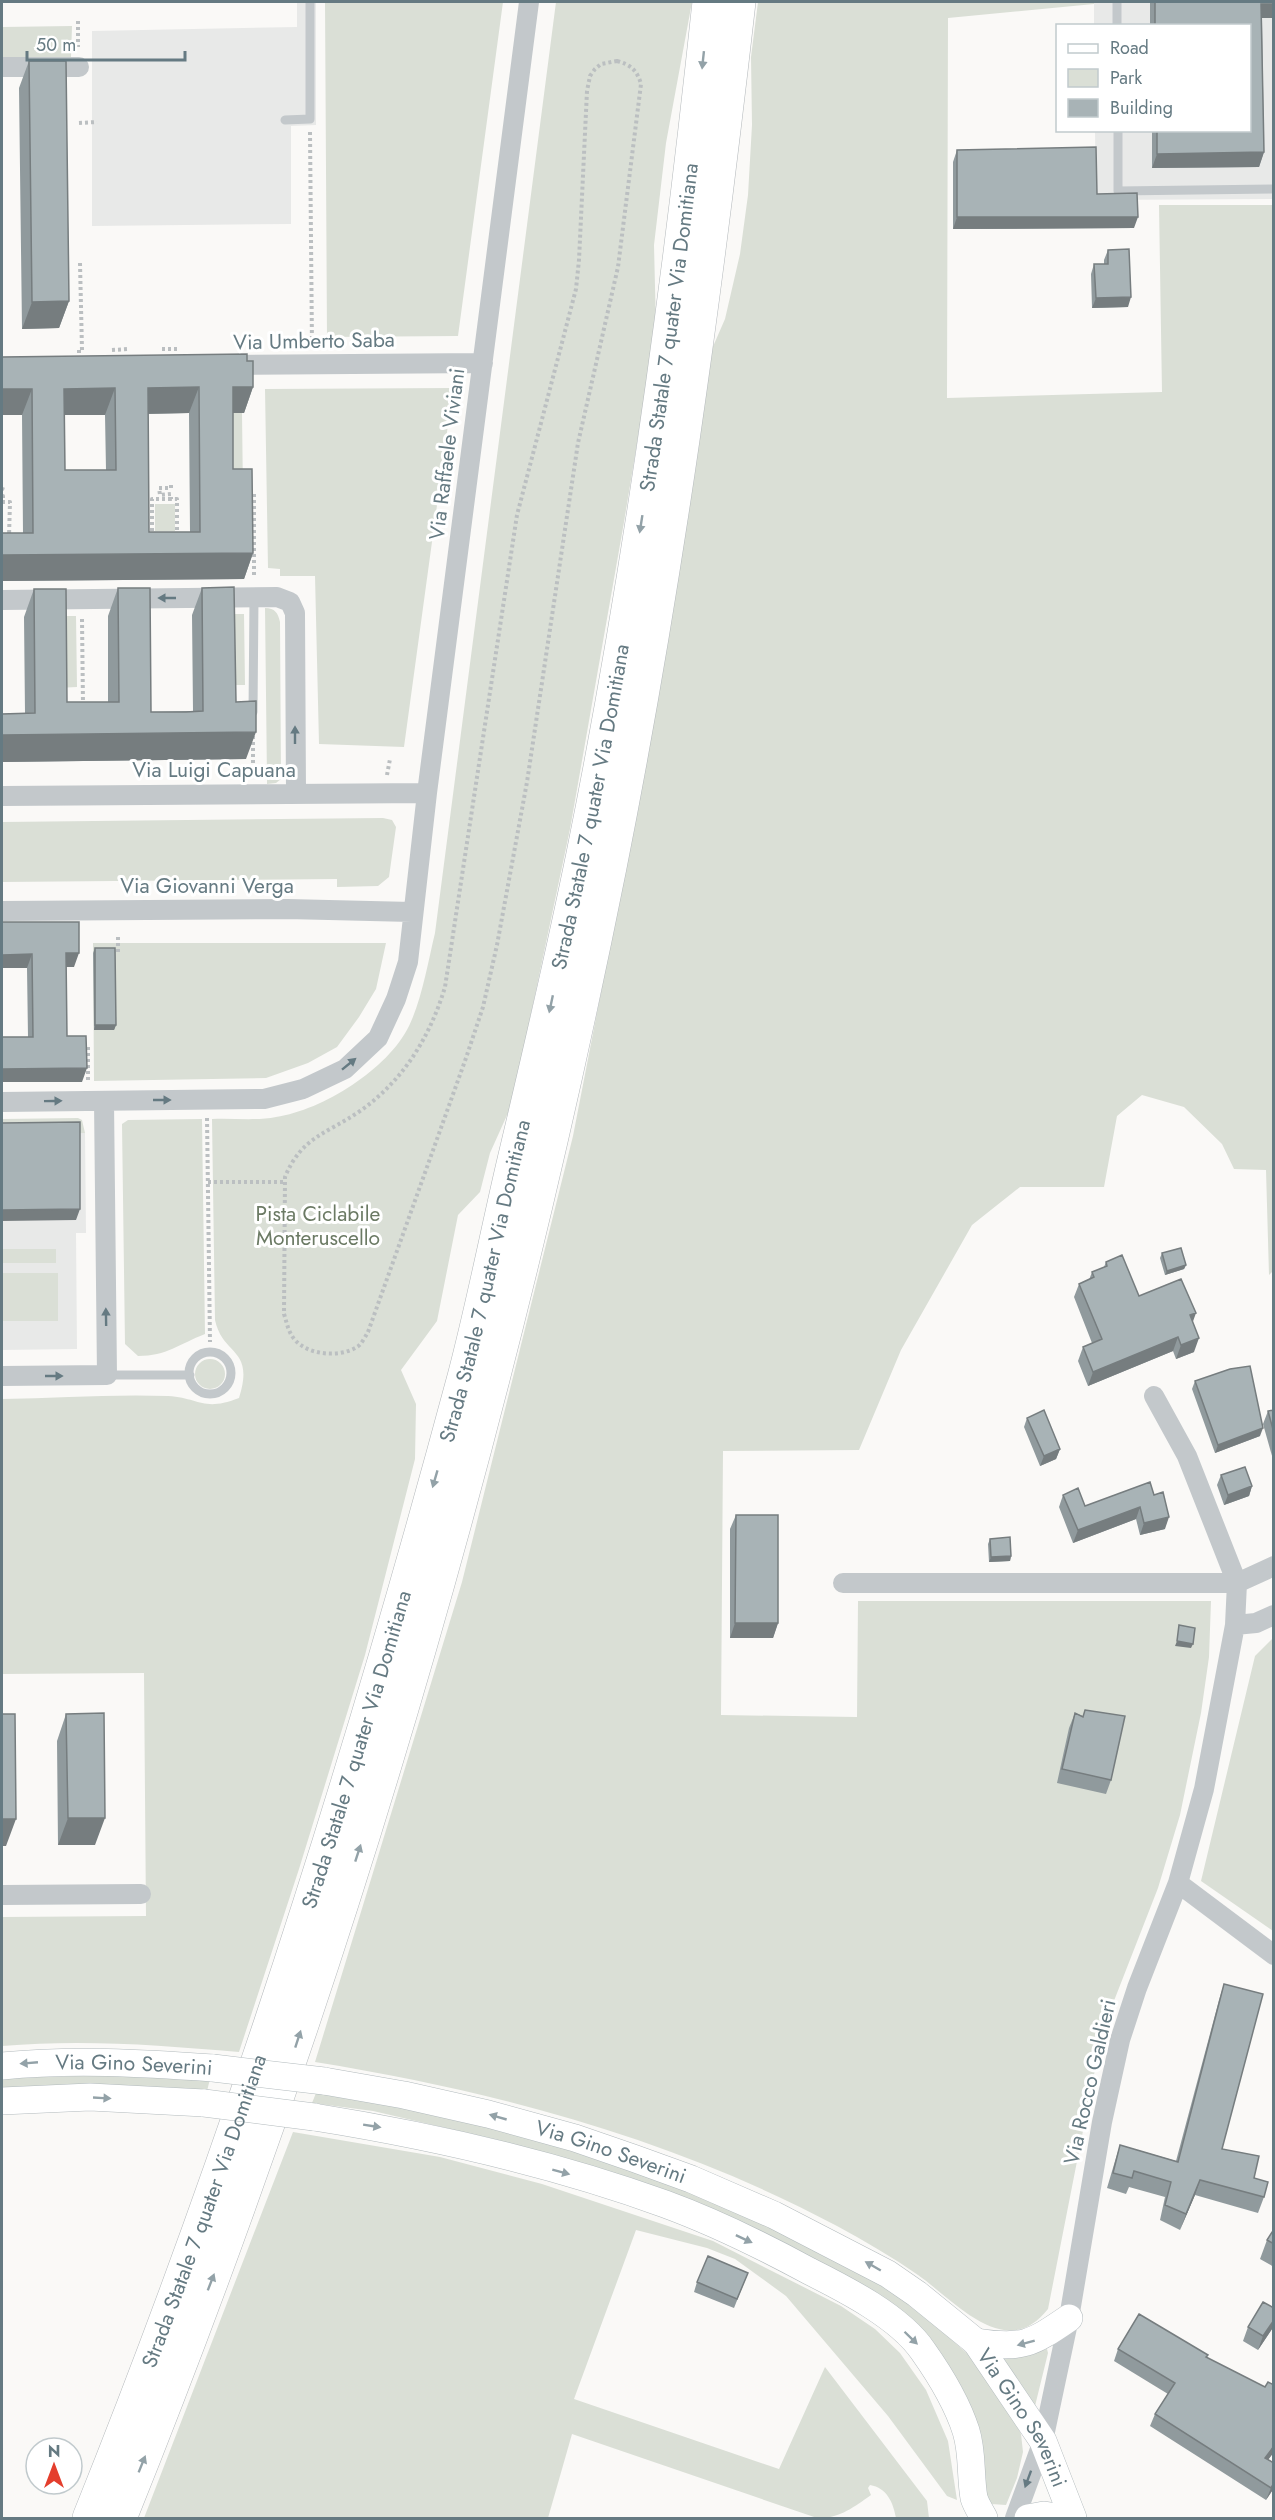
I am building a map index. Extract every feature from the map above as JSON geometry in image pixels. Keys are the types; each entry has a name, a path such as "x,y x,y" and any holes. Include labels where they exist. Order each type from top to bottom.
{"highway":[{"name":"Strada Statale 7 quater Via Domitiana","path":"89,2518 126,2428 230,2144 301,1934 368,1719 465,1371 549,1014 584,852 641,527 669,338 689,188 709,2"},
{"name":"Strada Statale 7 quater Via Domitiana","path":"120,2518 164,2408 262,2141 368,1823 490,1388 534,1209 610,864 661,580 702,314 739,2"}],"street":[{"name":"Via Raffaele Viviani","path":"2,1102 264,1099 303,1089 345,1069 378,1038 396,999 408,962 412,912 529,2"},
{"path":"2,68 79,67"},
{"name":"Via Umberto Saba","path":"210,366 483,363"},
{"path":"2,600 254,590 290,602 294,608 296,793"},
{"name":"Via Luigi Capuana","path":"2,796 427,793"},
{"name":"Via Giovanni Verga","path":"2,911 287,909 412,912"},
{"path":"2,1376 107,1375 104,1101"},
{"path":"1154,1396 1187,1456 1237,1582"},
{"path":"843,1582 1237,1582 1274,1566"},
{"name":"Via Rocco Galdieri","path":"1016,2518 1043,2441 1068,2318 1102,2122 1120,2040 1137,1988 1178,1883 1204,1789 1235,1625 1237,1582"},
{"path":"1235,1625 1256,1623 1274,1615"},
{"path":"1178,1883 1274,1955"},
{"path":"2,1895 141,1894"},
{"name":"Via Gino Severini","path":"2,2066 40,2062 119,2062 213,2068 324,2081 404,2095 488,2114 575,2138 691,2179 774,2215 888,2274 917,2294 976,2342 1043,2441 1073,2518"},
{"name":"Via Gino Severini","path":"2,2102 90,2097 204,2103 387,2128 462,2144 600,2182 667,2205 733,2233 843,2288 883,2315 922,2349 945,2386 966,2431 973,2469 977,2512"},
{"path":"976,2342 1002,2346 1025,2344 1068,2318"},
{"path":"1028,2518 1044,2515 1062,2518"}],"lane":[{"path":"285,120 310,119 310,2"},
{"path":"1117,2 1118,24"},
{"path":"1118,132 1118,191 1274,189"},
{"path":"253,726 254,590"},
{"path":"211,1352 224,1357 231,1368 229,1382 220,1392 213,1394 200,1392 191,1381 190,1375 193,1362 204,1353 211,1352"},
{"path":"107,1375 190,1375"}],"path":[{"path":"78,21 78,42"},
{"path":"617,61 625,63 632,66 639,75 641,84 618,267 578,443 526,782 497,945 483,1007 466,1058 368,1332 358,1347 344,1352 316,1352 303,1347 289,1332 284,1314 285,1182 292,1160 303,1147 358,1113 389,1088 433,1024 442,997 452,945 517,515 576,289 586,107 590,76 601,64 617,61"},
{"path":"310,119 312,347"},
{"path":"79,123 97,122"},
{"path":"79,368 80,263"},
{"path":"112,350 129,349"},
{"path":"162,349 177,349"},
{"path":"171,485 171,488 159,488 160,495 171,494 171,500"},
{"path":"254,494 254,590"},
{"path":"2,496 2,502 10,502 10,536 3,536"},
{"path":"162,534 152,534 152,500 177,500 177,534 171,534 171,540"},
{"path":"82,613 83,705"},
{"path":"253,726 253,763"},
{"path":"118,937 118,953"},
{"path":"88,1047 88,1085"},
{"path":"207,1114 210,1342"},
{"path":"208,1182 285,1182"}],"shaded area":[{"path":"297,2 316,2 316,125 291,126 291,224 92,226 92,31 297,27"},
{"path":"1094,2 1273,2 1273,199 1096,200 1095,132 1251,132 1251,24 1094,24"},
{"path":"85,1133 86,1233 76,1233 77,1349 2,1350 2,1134"}],"green space":[{"path":"325,2 503,2 458,336 327,337"},
{"name":"Pista Ciclabile Monteruscello","path":"556,2 692,2 666,143 654,245 656,328 570,829 512,1104 490,1153 480,1192 458,1215 437,1321 401,1370 416,1404 415,1459 365,1655 299,1869 239,2052 91,2043 2,2046 2,1917 146,1916 144,1673 2,1674 2,1399 168,1396 217,1404 239,1398 243,1382 241,1361 224,1341 215,1320 212,1119 276,1117 314,1106 370,1072 399,1042 414,1015 435,933"},
{"path":"758,2 1094,2 1094,4 948,18 947,398 1162,392 1159,205 1273,205 1273,1271 1269,1275 1266,1170 1234,1169 1222,1144 1184,1107 1142,1095 1117,1116 1104,1187 1020,1187 972,1225 901,1350 859,1450 723,1451 721,1715 857,1717 858,1601 1211,1601 1209,1657 1201,1713 1180,1815 1158,1888 1103,2029 1048,2309 1032,2324 1015,2330 998,2329 981,2322 918,2275 858,2237 775,2195 712,2168 582,2122 516,2104 450,2088 315,2062 462,1582 573,1136 653,725 708,358 725,319 740,254 748,195 752,125 751,57"},
{"path":"72,26 71,57 2,58 2,27"},
{"path":"453,388 404,747 319,744 315,576 280,576 280,569 268,568 265,389"},
{"path":"223,413 242,413 243,495 224,495"},
{"path":"155,504 175,504 175,531 155,531"},
{"path":"265,608 276,612 280,622 281,779 276,783 267,784 267,780"},
{"path":"224,614 244,614 245,685 225,685"},
{"path":"56,616 76,616 77,687 57,688"},
{"path":"383,818 392,820 396,827 389,877 378,886 337,887 337,879 2,882 2,822"},
{"path":"93,943 386,943 376,989 359,1017 337,1047 308,1063 266,1078 94,1081"},
{"path":"78,1118 82,1120 85,1133 2,1134 2,1119"},
{"path":"202,1119 205,1334 165,1352 138,1356 125,1344 122,1124 128,1120"},
{"path":"2,1249 56,1249 56,1263 2,1263"},
{"path":"2,1273 58,1273 58,1321 2,1321"},
{"path":"210,1359 221,1363 225,1374 221,1385 210,1389 199,1385 195,1374 199,1363"},
{"path":"1273,1638 1273,1931 1201,1881 1255,1656"},
{"path":"112,2075 210,2079 207,2091 2,2090 2,2078"},
{"path":"316,2093 368,2099 490,2125 570,2148 691,2189 854,2267 909,2302 970,2356 1011,2414 1021,2434 1023,2452 1017,2478 1006,2505 991,2504 895,2307 502,2141 373,2111 312,2103"},
{"path":"293,2132 440,2157 542,2184 713,2241 841,2306 875,2329 900,2353 926,2390 948,2441 957,2500 947,2496 888,2416 786,2296 735,2259 707,2248 636,2230 574,2399 779,2469 825,2367 927,2501 929,2518 896,2518 885,2493 870,2485 868,2488 871,2495 852,2508 832,2517 817,2518 572,2434 548,2518 144,2518"},
{"path":"1047,2349 1048,2353 1035,2406 1004,2359"}],"building":[{"path":"1155,2 1274,2 1274,4 1261,4 1264,152 1157,154 1157,132 1251,132 1251,24 1155,24"},
{"path":"29,61 66,61 69,301 32,302"},
{"path":"1096,147 1097,194 1137,193 1138,217 957,217 957,150"},
{"path":"1129,249 1131,297 1096,298 1094,264 1108,264 1108,250"},
{"path":"247,354 247,361 253,361 253,387 233,387 233,469 252,469 253,553 2,555 2,533 33,533 32,389 2,389 2,357","holes":["199,387 200,532 149,532 148,388","115,388 116,470 65,470 64,389"]},
{"path":"234,587 236,702 256,701 256,732 2,735 2,714 35,713 34,589 66,589 67,702 119,702 118,588 150,588 151,712 186,712 203,711 202,588"},
{"path":"2,922 79,922 79,953 66,953 67,1036 86,1036 87,1068 2,1069 2,1037 33,1037 32,954 2,955"},
{"path":"95,948 115,948 116,1025 95,1025"},
{"path":"80,1122 80,1209 2,1210 2,1123"},
{"path":"1181,1248 1186,1265 1167,1271 1162,1253"},
{"path":"1122,1255 1139,1296 1181,1279 1196,1313 1190,1315 1199,1338 1181,1345 1178,1337 1093,1372 1083,1347 1102,1339 1079,1284 1094,1277 1092,1272 1107,1266 1106,1262"},
{"path":"1250,1366 1263,1428 1218,1445 1195,1381 1230,1369"},
{"path":"1044,1410 1060,1449 1044,1456 1027,1418"},
{"path":"1274,1410 1274,1433 1268,1411"},
{"path":"1245,1467 1252,1486 1228,1495 1221,1475"},
{"path":"1150,1482 1154,1495 1163,1492 1169,1517 1144,1523 1140,1507 1078,1530 1063,1495 1078,1488 1085,1506"},
{"path":"736,1515 778,1515 778,1623 735,1623"},
{"path":"1010,1537 1011,1556 991,1557 990,1539"},
{"path":"1179,1625 1195,1628 1193,1644 1177,1641"},
{"path":"1085,1710 1125,1716 1111,1780 1062,1769 1075,1713 1083,1717"},
{"path":"104,1713 105,1818 68,1818 66,1714"},
{"path":"2,1714 15,1714 16,1819 2,1819"},
{"path":"1224,1984 1263,1994 1222,2149 1259,2156 1254,2178 1268,2182 1264,2197 1200,2180 1186,2214 1165,2205 1171,2182 1134,2171 1132,2178 1113,2173 1120,2145 1178,2162"},
{"path":"1274,2229 1274,2244 1267,2240"},
{"path":"708,2256 748,2273 737,2299 697,2282"},
{"path":"1263,2302 1274,2308 1274,2320 1263,2336 1248,2327"},
{"path":"1139,2314 1208,2355 1206,2357 1265,2387 1268,2382 1274,2385 1274,2446 1265,2458 1274,2463 1274,2483 1271,2488 1155,2414 1175,2383 1118,2349"}]}
